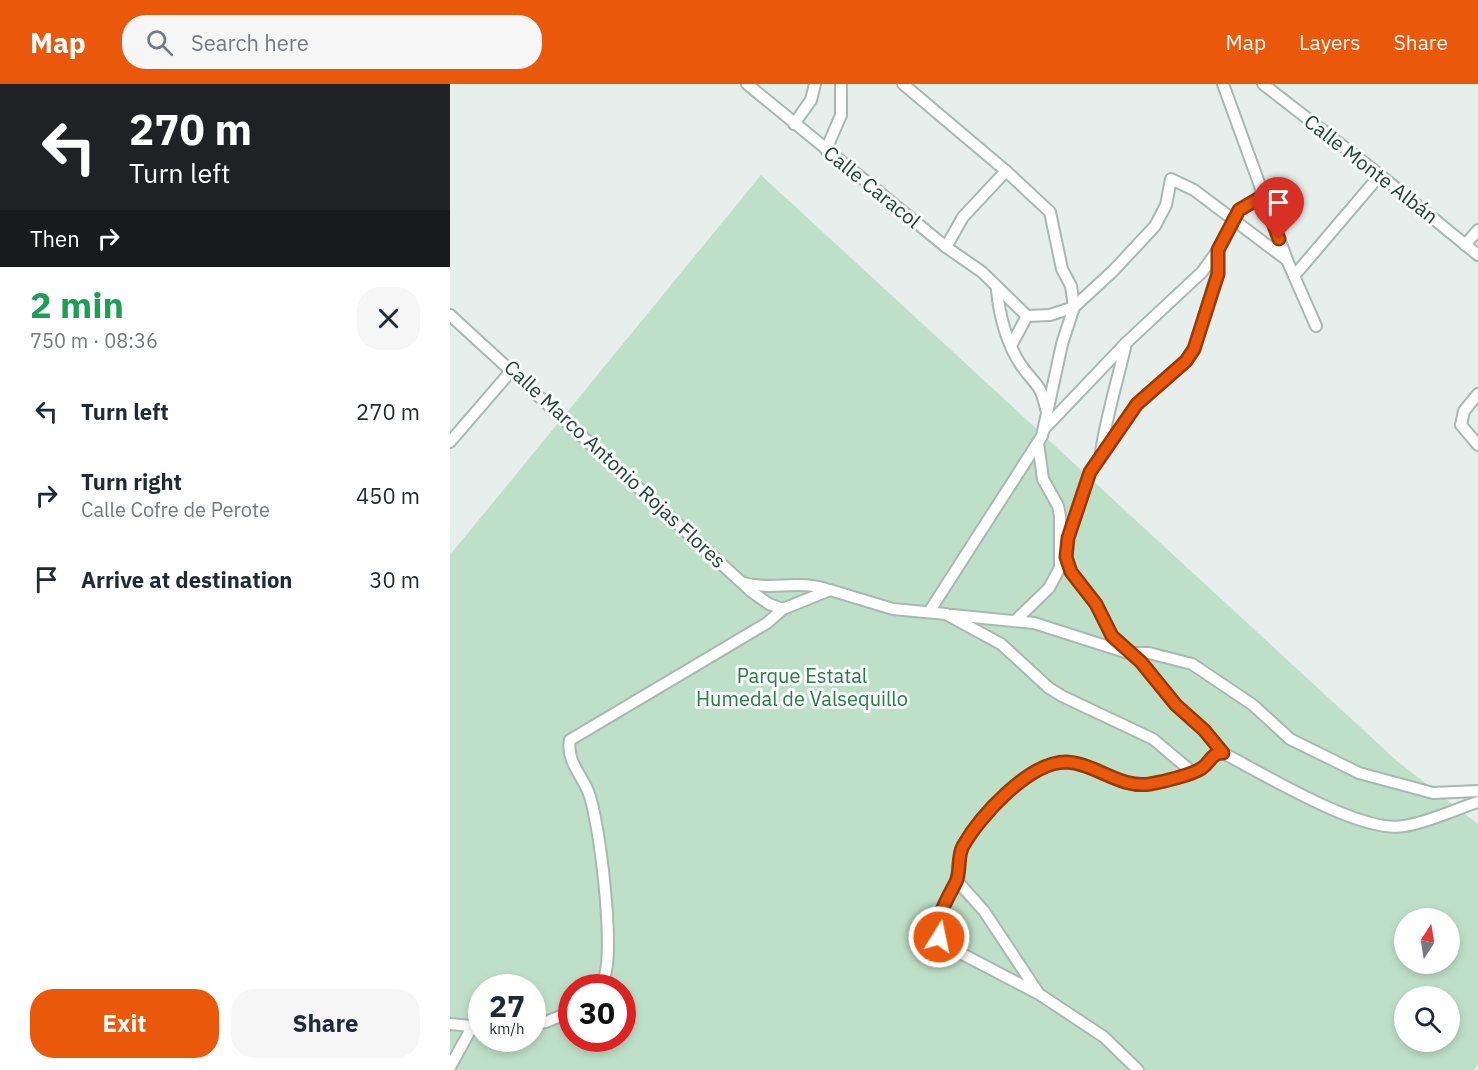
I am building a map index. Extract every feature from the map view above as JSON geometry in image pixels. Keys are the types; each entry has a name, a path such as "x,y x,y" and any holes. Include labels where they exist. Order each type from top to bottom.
{"street":[{"name":"Calle Caracol","path":"747,84 945,247 982,272 997,290 1027,316"},
{"path":"794,124 811,100 815,84"},
{"path":"826,150 840,115 841,84"},
{"path":"903,84 1006,171 1050,212 1062,269 1071,286 1074,307 1044,429 1038,443 929,612"},
{"path":"1223,84 1287,260 1316,326"},
{"name":"Calle Monte Albán","path":"1263,84 1478,255"},
{"path":"945,247 963,217 1006,171"},
{"path":"1294,276 1380,175"},
{"path":"1012,344 1027,316 1050,315 1074,307 1113,271 1155,226 1166,205 1169,181 1175,179 1194,190 1287,260"},
{"path":"1044,429 1126,343 1202,272 1218,250 1239,210 1247,203 1263,196"},
{"path":"1466,245 1478,230"},
{"path":"1218,250 1218,274 1194,349 1186,361 1137,404 1090,472 1068,538 1066,557 1071,572 1096,604 1112,636 1128,653 1141,662 1176,705 1204,730 1223,753 1348,816 1378,826 1402,827 1442,816 1478,802"},
{"path":"997,290 998,310 1012,344 1020,363 1040,386 1047,411"},
{"name":"Calle Marco Antonio Rojas Flores","path":"450,315 744,583 769,604 783,609"},
{"path":"1101,457 1105,424 1115,396 1126,343"},
{"path":"450,442 512,370"},
{"path":"1478,394 1464,411 1461,425 1478,445"},
{"path":"1038,443 1043,479 1060,516 1060,567"},
{"path":"1016,620 1042,597 1066,557"},
{"path":"744,583 754,586 809,585 893,609 1034,623 1128,653 1149,654 1192,664 1253,705 1290,739 1359,773 1434,793 1478,791"},
{"path":"605,974 606,940 600,843 588,792 572,762 570,740 767,623 783,609 830,590"},
{"path":"946,614 1000,644 1056,692 1153,739 1191,771"},
{"path":"1138,1070 1104,1037 1039,994 945,945 939,937 938,921 958,876 963,847 1002,796 1019,783 1044,769 1064,762 1073,763 1129,783 1147,784 1202,768 1215,754 1223,753"},
{"path":"958,876 963,889 984,911 1039,994"},
{"path":"450,1024 468,1026"},
{"path":"450,1067 468,1040"}],"green space":[{"name":"Parque Estatal Humedal de Valsequillo","path":"761,175 1397,761 1478,824 1478,1064 1474,1070 450,1070 450,555"}],"route":[{"path":"939,937 938,921 958,876 963,847 1002,796 1019,783 1044,769 1064,762 1082,765 1129,783 1147,784 1202,768 1215,754 1223,753 1212,738 1176,705 1141,662 1128,653 1112,636 1096,604 1071,572 1066,557 1068,538 1090,472 1137,404 1186,361 1194,349 1218,274 1218,250 1239,210 1247,203 1263,196 1279,239"}]}
